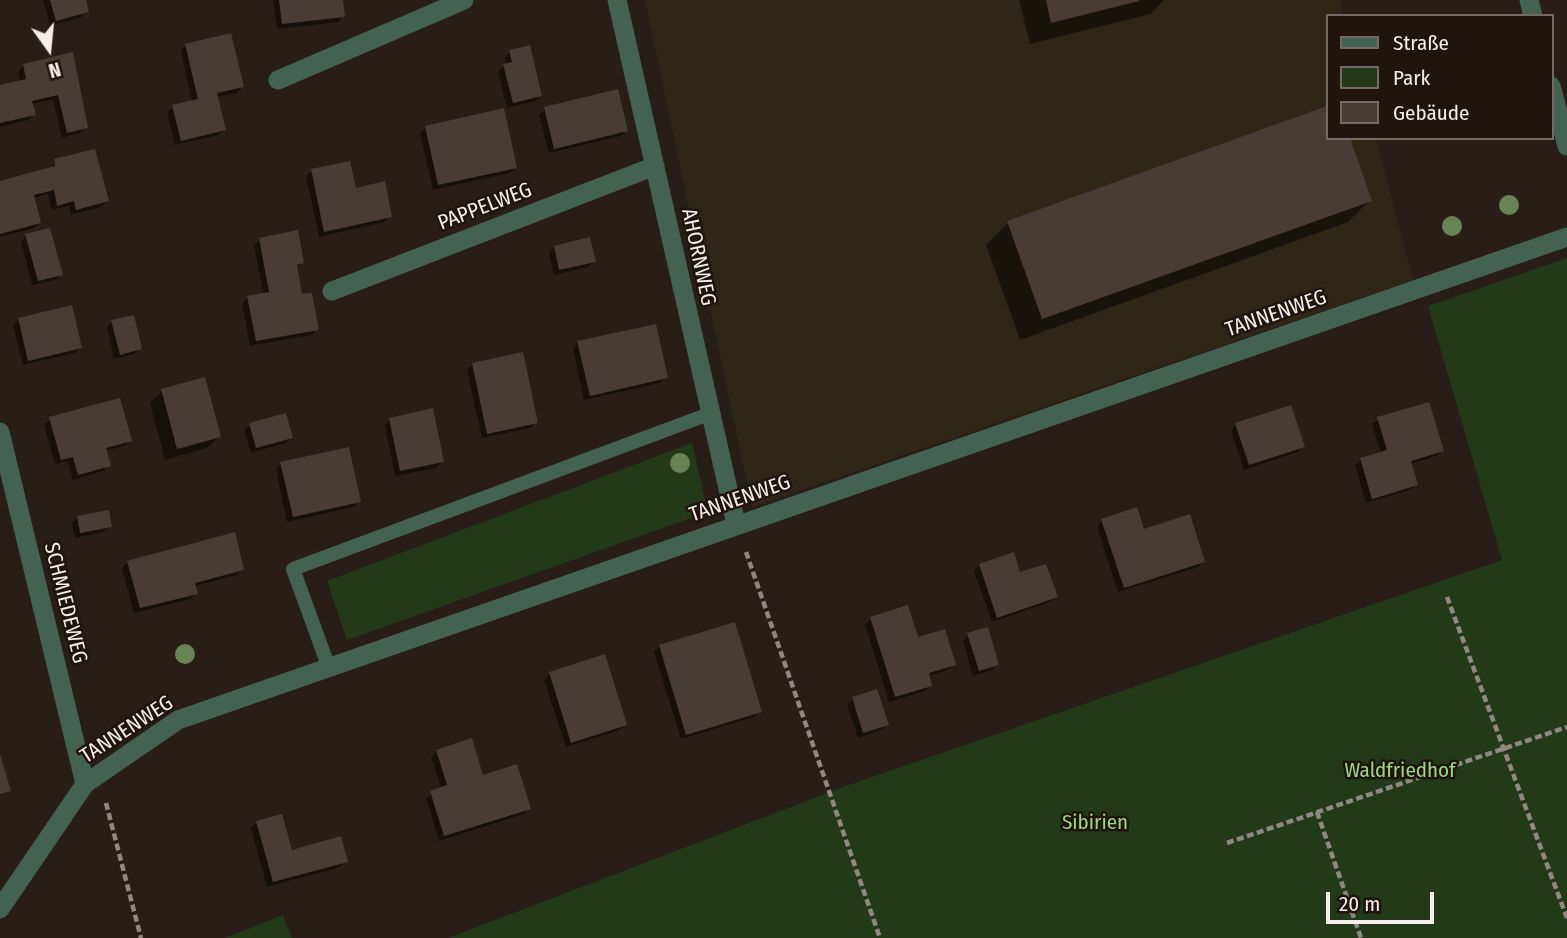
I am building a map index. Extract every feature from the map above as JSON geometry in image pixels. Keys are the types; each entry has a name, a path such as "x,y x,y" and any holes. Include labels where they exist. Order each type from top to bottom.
{"street":[{"path":"278,80 464,0"},
{"name":"AHORNWEG","path":"617,0 736,524"},
{"path":"1553,94 1567,146"},
{"name":"PAPPELWEG","path":"332,291 655,166"},
{"name":"TANNENWEG","path":"0,909 92,779 178,720 1567,237"},
{"name":"SCHMIEDEWEG","path":"0,432 92,779"}],"lane":[{"path":"329,668 293,569 709,414"}],"path":[{"path":"736,524 880,938"},
{"path":"1447,597 1506,748 1567,918"},
{"path":"1227,843 1567,727"},
{"path":"92,779 141,938"},
{"path":"1317,812 1361,938"}],"shaded area":[{"path":"645,0 1340,0 1344,14 1326,14 1326,140 1377,140 1413,280 752,507"}],"green space":[{"path":"1567,258 1567,938 448,938 846,786 1502,560 1428,306"},
{"path":"692,443 708,512 347,640 327,581"},
{"path":"283,915 292,938 225,938"}],"building":[{"path":"50,0 86,0 89,12 56,21"},
{"path":"279,0 343,0 345,17 282,24"},
{"path":"1046,0 1139,0 1139,1 1051,23"},
{"path":"231,33 244,87 217,93 226,130 181,141 172,105 198,99 185,44"},
{"path":"530,45 542,96 513,103 503,64 512,62 509,50"},
{"path":"73,52 88,128 67,133 58,95 32,101 36,115 0,123 0,85 26,79 23,64"},
{"path":"618,89 628,131 554,149 544,107"},
{"path":"1326,106 1326,140 1351,140 1372,201 1042,319 1007,221"},
{"path":"504,108 517,168 438,185 425,126"},
{"path":"95,149 109,201 76,210 74,201 57,206 54,190 34,195 41,223 0,234 0,181 55,166 54,159"},
{"path":"350,161 356,188 385,181 392,217 324,232 311,169"},
{"path":"50,228 63,275 38,281 25,234"},
{"path":"298,230 304,263 297,265 302,294 312,293 319,330 256,341 247,296 269,292 259,238"},
{"path":"590,237 596,262 559,270 554,246"},
{"path":"72,305 82,348 28,361 18,318"},
{"path":"134,315 142,349 120,355 111,320"},
{"path":"656,324 668,378 590,396 577,341"},
{"path":"523,352 538,423 487,434 472,363"},
{"path":"205,377 221,437 177,449 161,389"},
{"path":"120,398 132,441 106,448 111,466 78,475 73,457 61,460 49,417"},
{"path":"1429,402 1444,451 1411,461 1418,485 1372,499 1360,458 1387,450 1377,417"},
{"path":"1291,405 1305,447 1249,465 1235,423"},
{"path":"433,408 444,462 400,471 389,418"},
{"path":"286,413 293,438 256,448 249,423"},
{"path":"349,447 361,502 293,517 280,462"},
{"path":"1137,507 1144,529 1190,514 1205,562 1124,588 1101,519"},
{"path":"109,510 112,527 80,533 77,516"},
{"path":"235,532 244,570 195,583 198,594 140,608 127,561"},
{"path":"1014,552 1020,572 1046,564 1058,597 997,618 979,564"},
{"path":"908,605 918,637 945,629 956,665 929,673 932,686 895,697 870,617"},
{"path":"735,622 762,712 686,735 659,645"},
{"path":"988,627 999,665 979,671 967,633"},
{"path":"605,654 627,725 571,743 549,672"},
{"path":"877,689 889,725 863,733 852,697"},
{"path":"472,738 483,775 517,764 531,809 444,836 430,791 447,785 436,750"},
{"path":"0,754 11,791 0,794"},
{"path":"282,814 292,850 341,836 348,862 273,882 256,821"}],"park label":[{"name":"Waldfriedhof","path":"1400,771"},
{"name":"Sibirien","path":"1095,823"}]}
